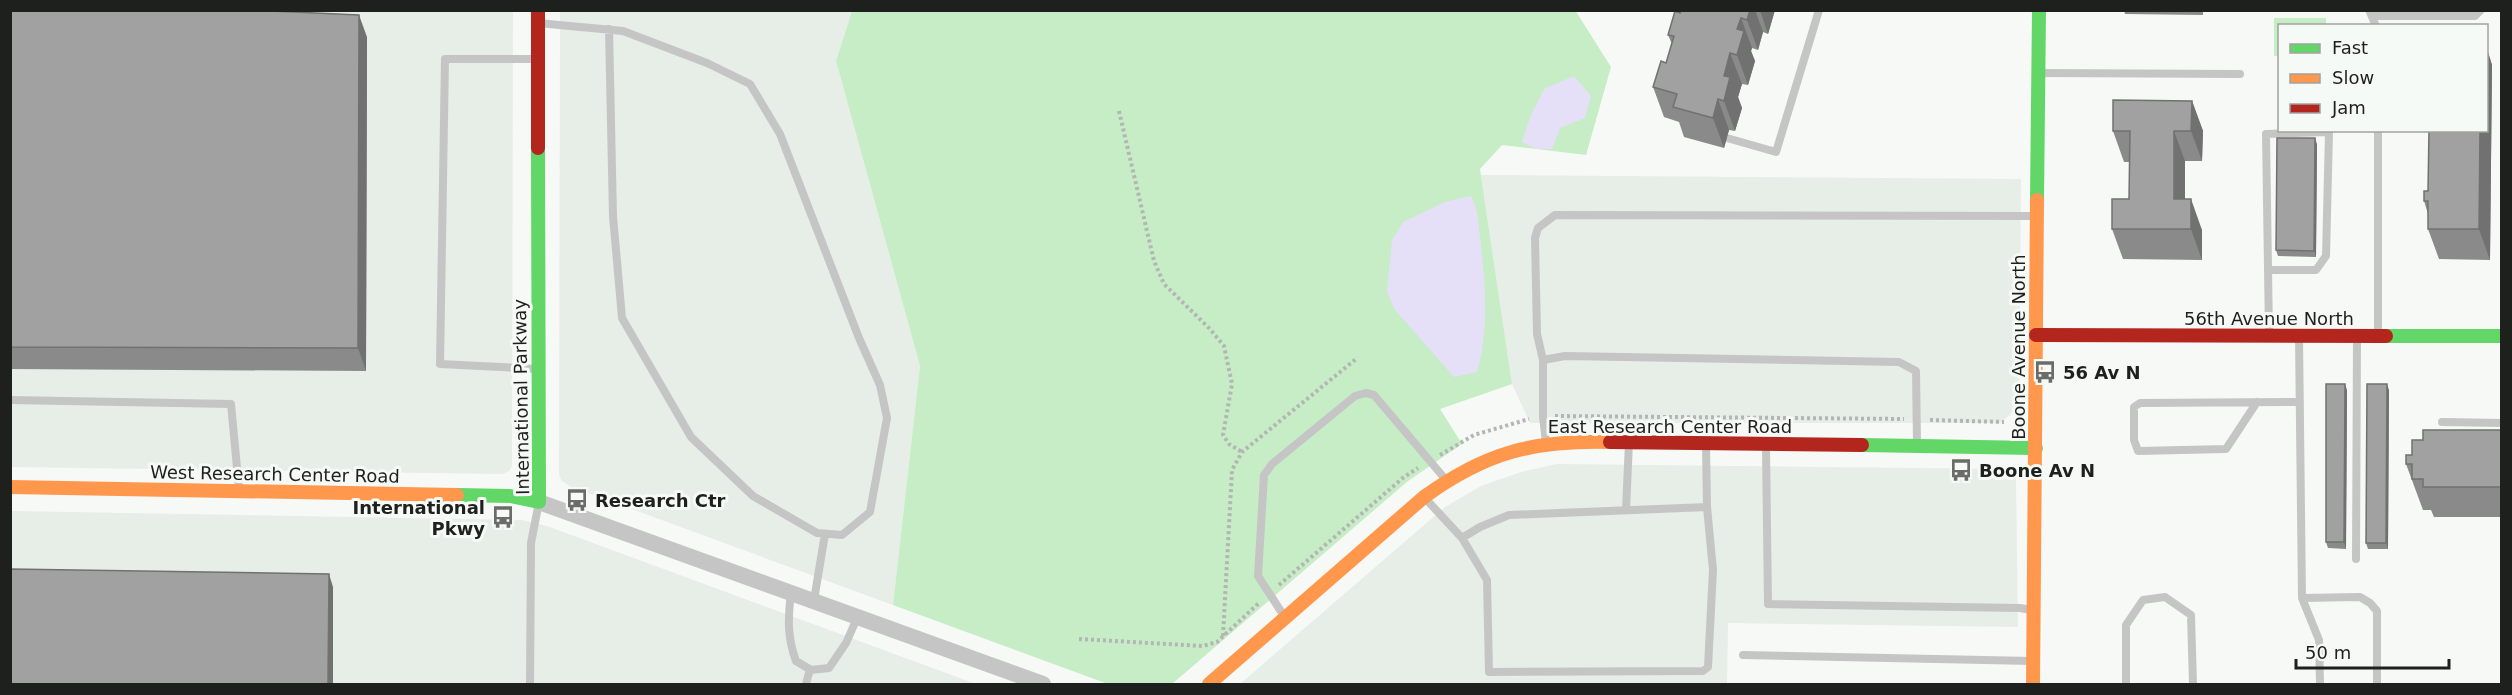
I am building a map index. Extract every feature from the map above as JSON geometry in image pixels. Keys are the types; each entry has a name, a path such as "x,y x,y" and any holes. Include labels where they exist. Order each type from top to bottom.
{"street":[{"name":"Boone Avenue North","path":"2033,684 2039,10"},
{"name":"International Parkway","path":"538,17 539,502 1043,684"},
{"name":"56th Avenue North","path":"2036,335 2502,336"},
{"name":"East Research Center Road","path":"1209,684 1424,497 1446,480 1482,460 1546,443 1629,441 2036,448"},
{"name":"West Research Center Road","path":"10,487 510,496 539,502"}],"lane":[{"path":"1727,138 1776,152 1819,10"},
{"path":"2371,13 2475,16 2481,10"},
{"path":"538,17 623,31 707,63 750,84 780,134 859,338 880,385 887,418 870,512 842,536 817,533 753,496 691,437 622,318 613,216 609,29"},
{"path":"538,59 445,59 440,364 538,369"},
{"path":"2038,73 2240,74"},
{"path":"2268,270 2316,270 2326,256 2330,132 2266,134 2268,336"},
{"path":"2378,132 2378,336"},
{"path":"1546,443 1542,417 1543,360 1536,334 1535,238 1538,228 1555,215 2038,216"},
{"path":"2299,336 2302,598 2319,640 2320,684"},
{"path":"2356,559 2357,336"},
{"path":"1543,360 1565,356 1899,362 1916,371 1917,446"},
{"path":"1285,616 1258,576 1257,565 1264,475 1272,464 1355,396 1366,393 1374,395 1446,480"},
{"path":"10,400 231,404 239,492"},
{"path":"2256,402 2226,449 2138,451 2134,440 2134,407 2140,403 2256,402 2300,402"},
{"path":"2442,422 2502,423"},
{"path":"1626,510 1629,441"},
{"path":"1424,497 1462,538 1487,580 1490,672 1703,671 1708,666 1713,570 1707,507 1706,443"},
{"path":"1766,444 1768,604 2020,608 2035,611"},
{"path":"530,684 531,543 539,502"},
{"path":"1462,538 1480,527 1509,515 1707,507"},
{"path":"814,600 825,534"},
{"path":"791,592 787,623 789,644 796,662 810,669 830,668 846,644 858,616"},
{"path":"2126,684 2126,624 2143,600 2165,597 2191,615 2193,684"},
{"path":"2302,598 2360,597 2377,611 2377,684"},
{"path":"1743,655 2033,661"},
{"path":"806,684 810,669"}],"path":[{"path":"1119,111 1154,261 1164,284 1224,346 1232,384 1223,423 1223,435 1229,444 1242,452"},
{"path":"1079,639 1203,645 1217,642 1269,593 1404,477 1474,435 1519,420 1542,417 2004,422"}],"shaded area":[{"path":"11,11 513,11 512,466 509,471 503,474 11,467"},
{"path":"560,11 852,11 836,61 920,366 893,605 569,486 561,480 559,473"},
{"path":"1574,76 1591,96 1585,118 1560,128 1552,149 1536,149 1522,142 1530,117 1544,89"},
{"path":"1481,175 2021,179 2019,407 2000,423 1530,423 1512,384"},
{"path":"1471,196 1477,211 1482,251 1485,292 1484,332 1477,372 1454,377 1395,310 1387,292 1392,240 1403,222 1445,202"},
{"path":"1557,464 2006,469 2013,473 2016,479 2018,627 1728,623 1727,684 1240,684 1445,507 1481,486 1521,472"},
{"path":"11,511 522,520 547,526 976,684 11,684"}],"green space":[{"path":"1575,10 1611,67 1586,155 1502,145 1480,169 1512,384 1440,409 1462,444 1408,481 1172,684 1108,684 893,605 920,366 836,61 852,11"},
{"path":"2274,18 2326,18 2326,24 2278,24 2278,56 2274,56"}],"building":[{"path":"10,10 246,10 359,15 358,348 10,347"},
{"path":"1681,10 1750,10 1747,20 1741,18 1737,29 1744,31 1737,55 1730,53 1724,76 1730,77 1724,101 1718,99 1713,118 1673,107 1677,94 1653,87 1661,61 1666,63 1674,36 1668,35 1675,11 1680,13"},
{"path":"2113,100 2192,101 2191,131 2174,131 2174,199 2191,199 2191,229 2112,229 2112,199 2129,199 2130,131 2113,131"},
{"path":"2429,132 2480,132 2479,229 2428,229 2428,201 2424,201 2424,191 2428,191"},
{"path":"2277,138 2315,138 2314,251 2276,250"},
{"path":"2326,384 2345,384 2344,542 2326,542"},
{"path":"2367,384 2387,384 2386,543 2366,543"},
{"path":"2423,430 2502,430 2502,487 2423,487 2423,479 2412,479 2412,464 2406,464 2406,455 2412,455 2412,440 2423,440"},
{"path":"10,569 329,574 328,684 10,684"}],"traffic: fast":[{"path":"2037,200 2039,10"},
{"path":"457,495 510,496 539,502 538,148"},
{"path":"2386,336 2502,336"},
{"path":"1862,445 2036,448"}],"traffic: slow":[{"path":"2033,684 2037,200"},
{"path":"1209,684 1424,497 1447,482 1490,459 1512,452 1558,443 1610,442"},
{"path":"10,487 457,495"}],"traffic: jam":[{"path":"538,10 538,148"},
{"path":"2036,335 2386,336"},
{"path":"1610,442 1862,445"}],"place":[{"name":"56 Av N","path":"2045,372"},
{"name":"Boone Av N","path":"1961,470"},
{"name":"Research Ctr","path":"577,500"},
{"name":"International Pkwy","path":"503,517"}]}
